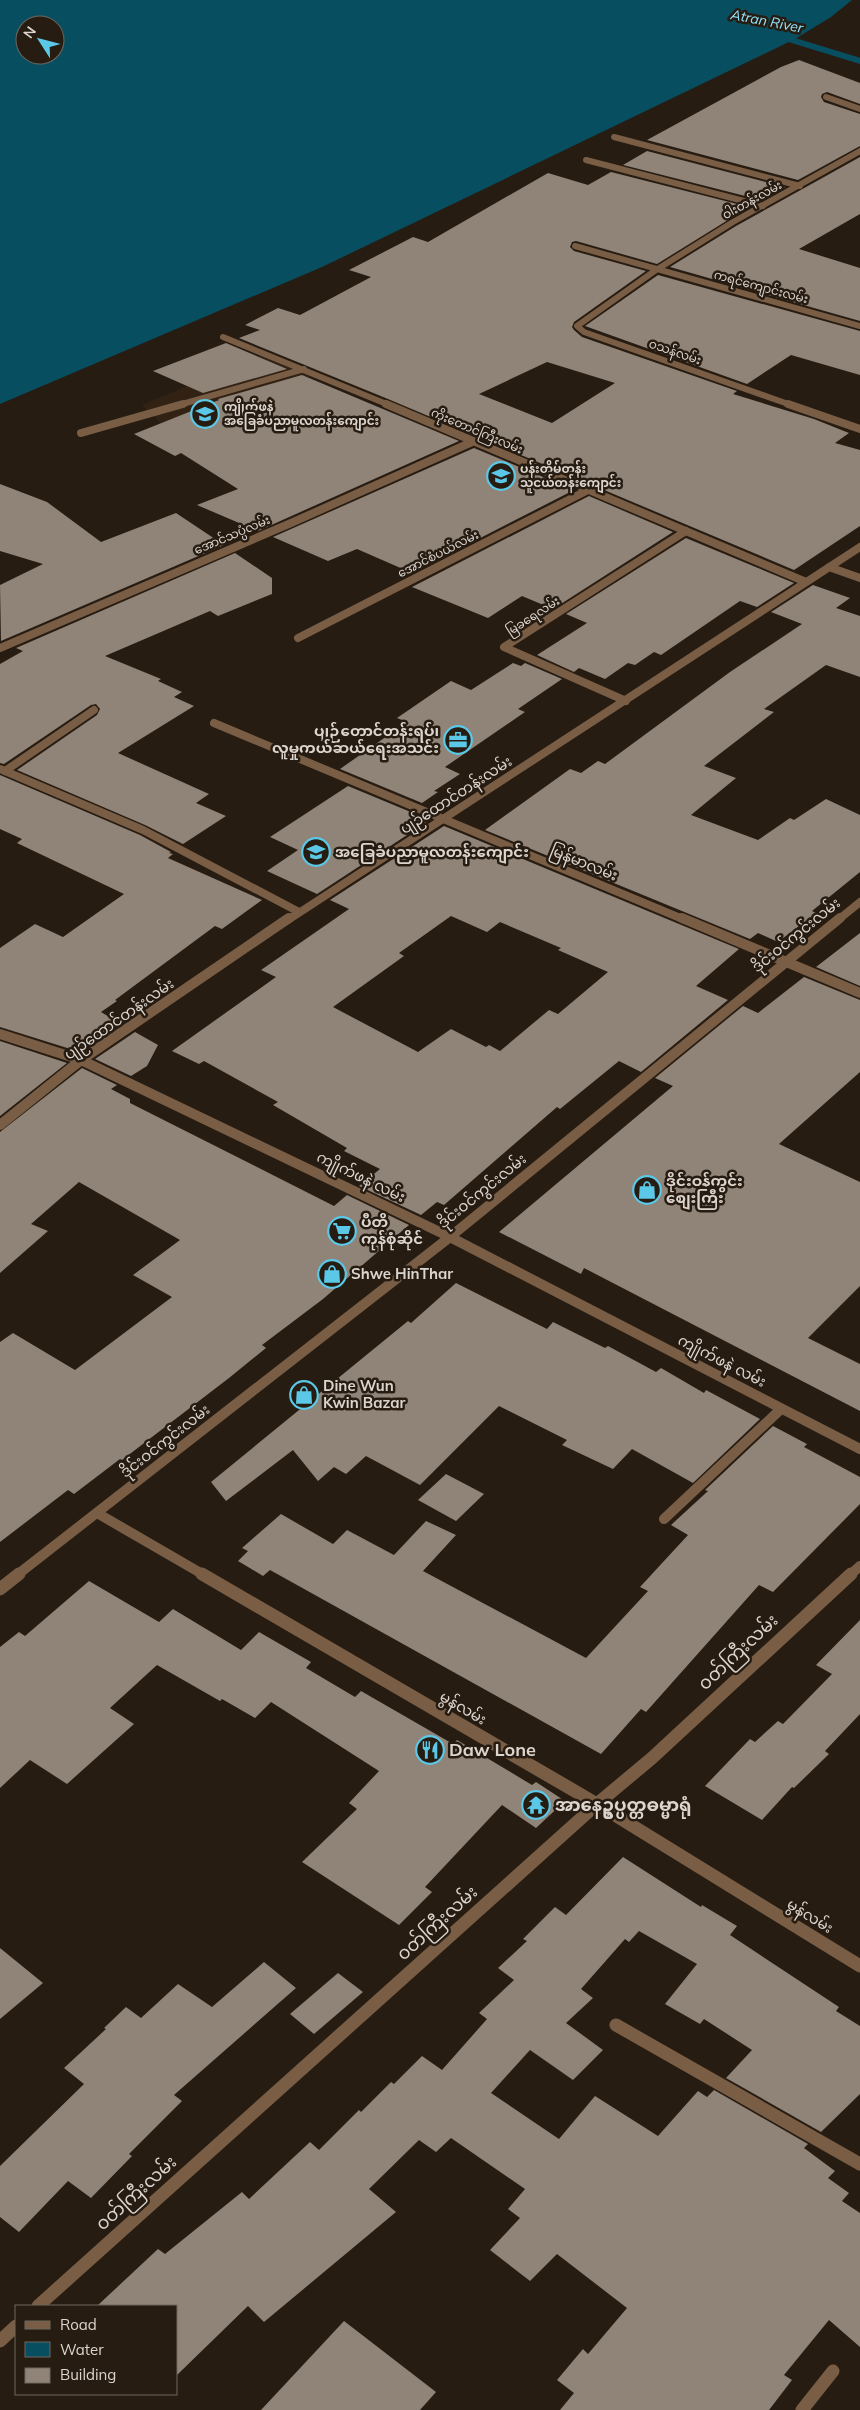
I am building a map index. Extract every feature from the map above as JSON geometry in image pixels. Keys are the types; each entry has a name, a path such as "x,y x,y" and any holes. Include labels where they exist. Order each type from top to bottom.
{"street":[{"path":"826,97 860,109"},
{"path":"614,137 800,186"},
{"name":"ဝါးတန်းလမ်း","path":"656,270 860,151"},
{"path":"586,160 763,206"},
{"name":"ကရင်ကျောင်းလမ်း","path":"575,246 860,326"},
{"name":"ဝသန်လမ်း","path":"656,270 577,326 578,329 860,430"},
{"name":"ကိုးတောင်ကြီးလမ်း","path":"223,336 806,582"},
{"path":"81,433 304,369"},
{"name":"အောင်သပ္ပံလမ်း","path":"0,648 291,524 472,442"},
{"name":"အောင်စံပယ်လမ်း","path":"298,638 588,490"},
{"name":"မြခရေလမ်း","path":"626,701 504,647 686,531"},
{"name":"ပျဉ်ထောင်တန်းလမ်း","path":"0,1125 82,1060 299,912 860,547"},
{"path":"829,567 860,578"},
{"path":"2,770 94,710"},
{"name":"မြန်မာလမ်း","path":"214,723 443,820 860,992"},
{"path":"2,770 143,830 299,912"},
{"name":"ဒိုင်းဝင်ကွင်းလမ်း","path":"0,1589 450,1237 860,902"},
{"name":"ကျိုက်ဖနဲ လမ်း","path":"0,1034 82,1060 450,1237 860,1449"},
{"path":"664,1519 781,1409"},
{"name":"မွန်လမ်း","path":"97,1513 596,1804 860,1966"},
{"name":"၀တ်ကြီးလမ်း","path":"39,2305 596,1804 652,1758 860,1566"},
{"path":"616,2025 860,2164"},
{"path":"0,2341 15,2327"},
{"path":"802,2410 833,2371"}],"shaded area":[{"path":"264,354 312,376 248,398 178,439 142,405"}],"water":[{"path":"0,0 852,0 831,17 795,39 322,267 0,404"}],"building":[{"path":"799,60 860,83 860,104 827,92 822,94 821,97 824,102 860,114 860,146 798,180 647,140 781,67"},
{"path":"647,151 785,187 761,200 623,165"},
{"path":"860,157 860,214 799,249 860,268 860,321 670,267 736,226"},
{"path":"611,172 749,207 657,264 576,241 572,242 570,247 574,251 646,271 574,322 572,327 582,337 737,391 733,394 814,419 849,433 835,443 860,450 860,526 794,570 239,338 260,330 245,325 278,308 300,315 371,277 349,270 413,237 428,242 548,173 588,185","holes":["547,362 615,383 552,423 479,394"]},
{"path":"658,275 860,331 860,375 791,355 747,384 585,326"},
{"path":"226,343 287,369 203,393 153,371"},
{"path":"302,375 459,441 258,531 197,505 238,489 181,453 175,456 134,434 218,399"},
{"path":"474,448 574,490 412,573 357,549 328,561 273,537"},
{"path":"0,484 47,502 101,542 176,513 224,545 1,641 0,585 43,564 0,551"},
{"path":"589,496 673,532 553,609 522,596 488,618 412,587"},
{"path":"686,538 794,583 757,607 740,601 661,655 654,652 635,665 628,663 605,679 579,668 574,672 537,655 587,623 566,614"},
{"path":"235,553 272,578 272,594 218,616 210,611 105,656 161,679 158,681 182,692 174,697 194,706 118,753 209,794 196,803 226,816 183,844 145,825 17,770 97,715 100,709 96,704 91,705 4,764 0,763 0,664 23,651 16,648"},
{"path":"813,585 850,598 836,608 860,616 860,677 826,665 764,709 774,712 704,766 736,778 691,815 758,840 790,818 794,820 826,799 860,815 860,872 812,911 816,913 778,942 758,933 750,939 485,830 570,769 581,773 598,761 605,764 730,672 802,624 771,612"},
{"path":"513,663 521,666 525,663 562,679 518,709 525,712 445,767 460,774 434,791 438,792 422,803 340,769 407,722 397,718 451,681 471,690"},
{"path":"0,775 140,835 171,852 169,853 173,854 168,858 262,900 222,929 215,926 115,1000 117,1001 101,1012 121,1024 80,1052 0,1027 0,948 35,924 63,937 124,894 17,843 22,839 0,829"},
{"path":"348,786 430,820 317,894 267,871 298,850 270,837"},
{"path":"444,826 739,949 696,986 728,1000 641,1072 619,1061 560,1109 557,1107 444,1205 437,1202 421,1215 359,1186 380,1169 344,1151 347,1148 273,1105 278,1102 204,1061 199,1064 172,1051 276,977 261,970 349,909 330,900","holes":["451,916 487,932 500,922 561,948 558,950 608,972 558,1014 549,1010 500,1051 489,1045 486,1047 451,1029 418,1052 333,1007 404,956 399,953"]},
{"path":"860,933 860,986 816,967"},
{"path":"804,977 860,1000 860,1072 779,1144 860,1182 860,1286 808,1338 860,1364 860,1411 584,1268 581,1274 499,1232 673,1086 655,1078 743,1006 758,1013"},
{"path":"135,1032 158,1045 147,1066 131,1076 95,1059"},
{"path":"0,1041 67,1063 0,1116"},
{"path":"82,1068 117,1085 111,1089 130,1099 130,1103 334,1206 347,1195 409,1225 323,1299 262,1345 266,1348 229,1378 122,1460 120,1459 74,1494 68,1490 0,1542 0,1342 13,1333 75,1370 172,1297 133,1275 180,1240 79,1182 31,1224 48,1231 0,1273 0,1132"},
{"path":"456,1283 547,1329 553,1322 605,1348 608,1346 656,1372 661,1368 704,1393 706,1390 760,1419 693,1483 632,1449 613,1469 562,1445 567,1440 499,1406 420,1485 366,1456 346,1474 334,1467 318,1481 293,1450 226,1501 211,1482 408,1321 411,1323"},
{"path":"773,1426 807,1444 804,1447 860,1477 860,1504 773,1592 759,1585 646,1712 641,1709 601,1754 270,1570 263,1576 238,1561 248,1551 242,1548 281,1514 333,1544 347,1530 394,1555 426,1521 456,1535 423,1571 586,1658 648,1591 640,1587 688,1535 671,1525"},
{"path":"446,1474 484,1494 456,1521 418,1500"},
{"path":"89,1581 159,1622 173,1609 241,1650 259,1632 311,1662 306,1668 355,1697 361,1691 453,1744 457,1740 532,1785 536,1782 565,1801 536,1828 502,1805 425,1887 432,1892 399,1925 302,1862 357,1809 349,1803 379,1771 271,1702 255,1718 222,1699 220,1701 157,1665 110,1708 134,1724 67,1784 30,1760 0,1788 0,1647 19,1632 25,1636"},
{"path":"860,1620 860,1714 825,1751 829,1754 794,1788 792,1787 762,1820 705,1786 750,1739 755,1742 778,1721 783,1724 832,1674 816,1665"},
{"path":"623,1857 701,1907 702,1905 737,1926 730,1935 839,2007 836,2011 860,2026 860,2094 821,2132 726,2078 752,2050 704,2019 700,2024 665,2004 697,1964 639,1931 629,1942 625,1939 581,1989 593,1998 566,2023 603,2050 573,2080 530,2050 491,2093 559,2139 595,2096 658,2136 698,2091 707,2097 714,2090 808,2144 804,2148 835,2171 828,2178 849,2193 842,2201 860,2213 860,2347 829,2320 784,2375 792,2380 769,2410 560,2410 574,2393 557,2380 583,2349 588,2354 627,2308 557,2254 530,2281 490,2250 520,2218 508,2209 525,2189 451,2138 436,2152 419,2140 369,2189 396,2212 264,2322 248,2306 178,2374 178,2305 98,2305 158,2249 165,2254 242,2192 249,2199 310,2142 319,2150 359,2110 361,2112 391,2082 394,2084 422,2056 442,2070 487,2019 479,2013 514,1980 498,1968 527,1941 523,1939 555,1907 566,1915"},
{"path":"0,1948 43,1983 0,2019"},
{"path":"264,1962 296,1988 174,2095 182,2101 129,2154 132,2156 91,2198 68,2181 19,2232 0,2217 0,2166 84,2084 64,2068 106,2029 104,2028 126,2007 141,2018 178,1984 212,2007"},
{"path":"338,1973 363,1992 314,2034 290,2014"},
{"path":"344,2321 436,2392 420,2410 261,2410"}],"waterway":[{"name":"Atran River","path":"782,37 860,61"}],"place":[{"name":"ကျိုက်ဖနဲ အခြေခံပညာမူလတန်းကျောင်း","path":"205,414"},
{"name":"ပန်းတိမ်တန်း သူငယ်တန်းကျောင်း","path":"501,476"},
{"name":"ပျဉ်တောင်တန်းရပ်၊ လူမှုကယ်ဆယ်ရေးအသင်း","path":"458,740"},
{"name":"အခြေခံပညာမူလတန်းကျောင်း","path":"316,852"},
{"name":"ဒိုင်းဝန်ကွင်း စျေးကြီး","path":"647,1190"},
{"name":"ပီတိ ကုန်စုံဆိုင်","path":"342,1231"},
{"name":"Shwe HinThar","path":"332,1274"},
{"name":"Dine Wun Kwin Bazar","path":"304,1395"},
{"name":"Daw Lone","path":"430,1750"},
{"name":"အာနေဥ္စပ္ပတ္တဓမ္မာရုံ","path":"536,1805"}]}
